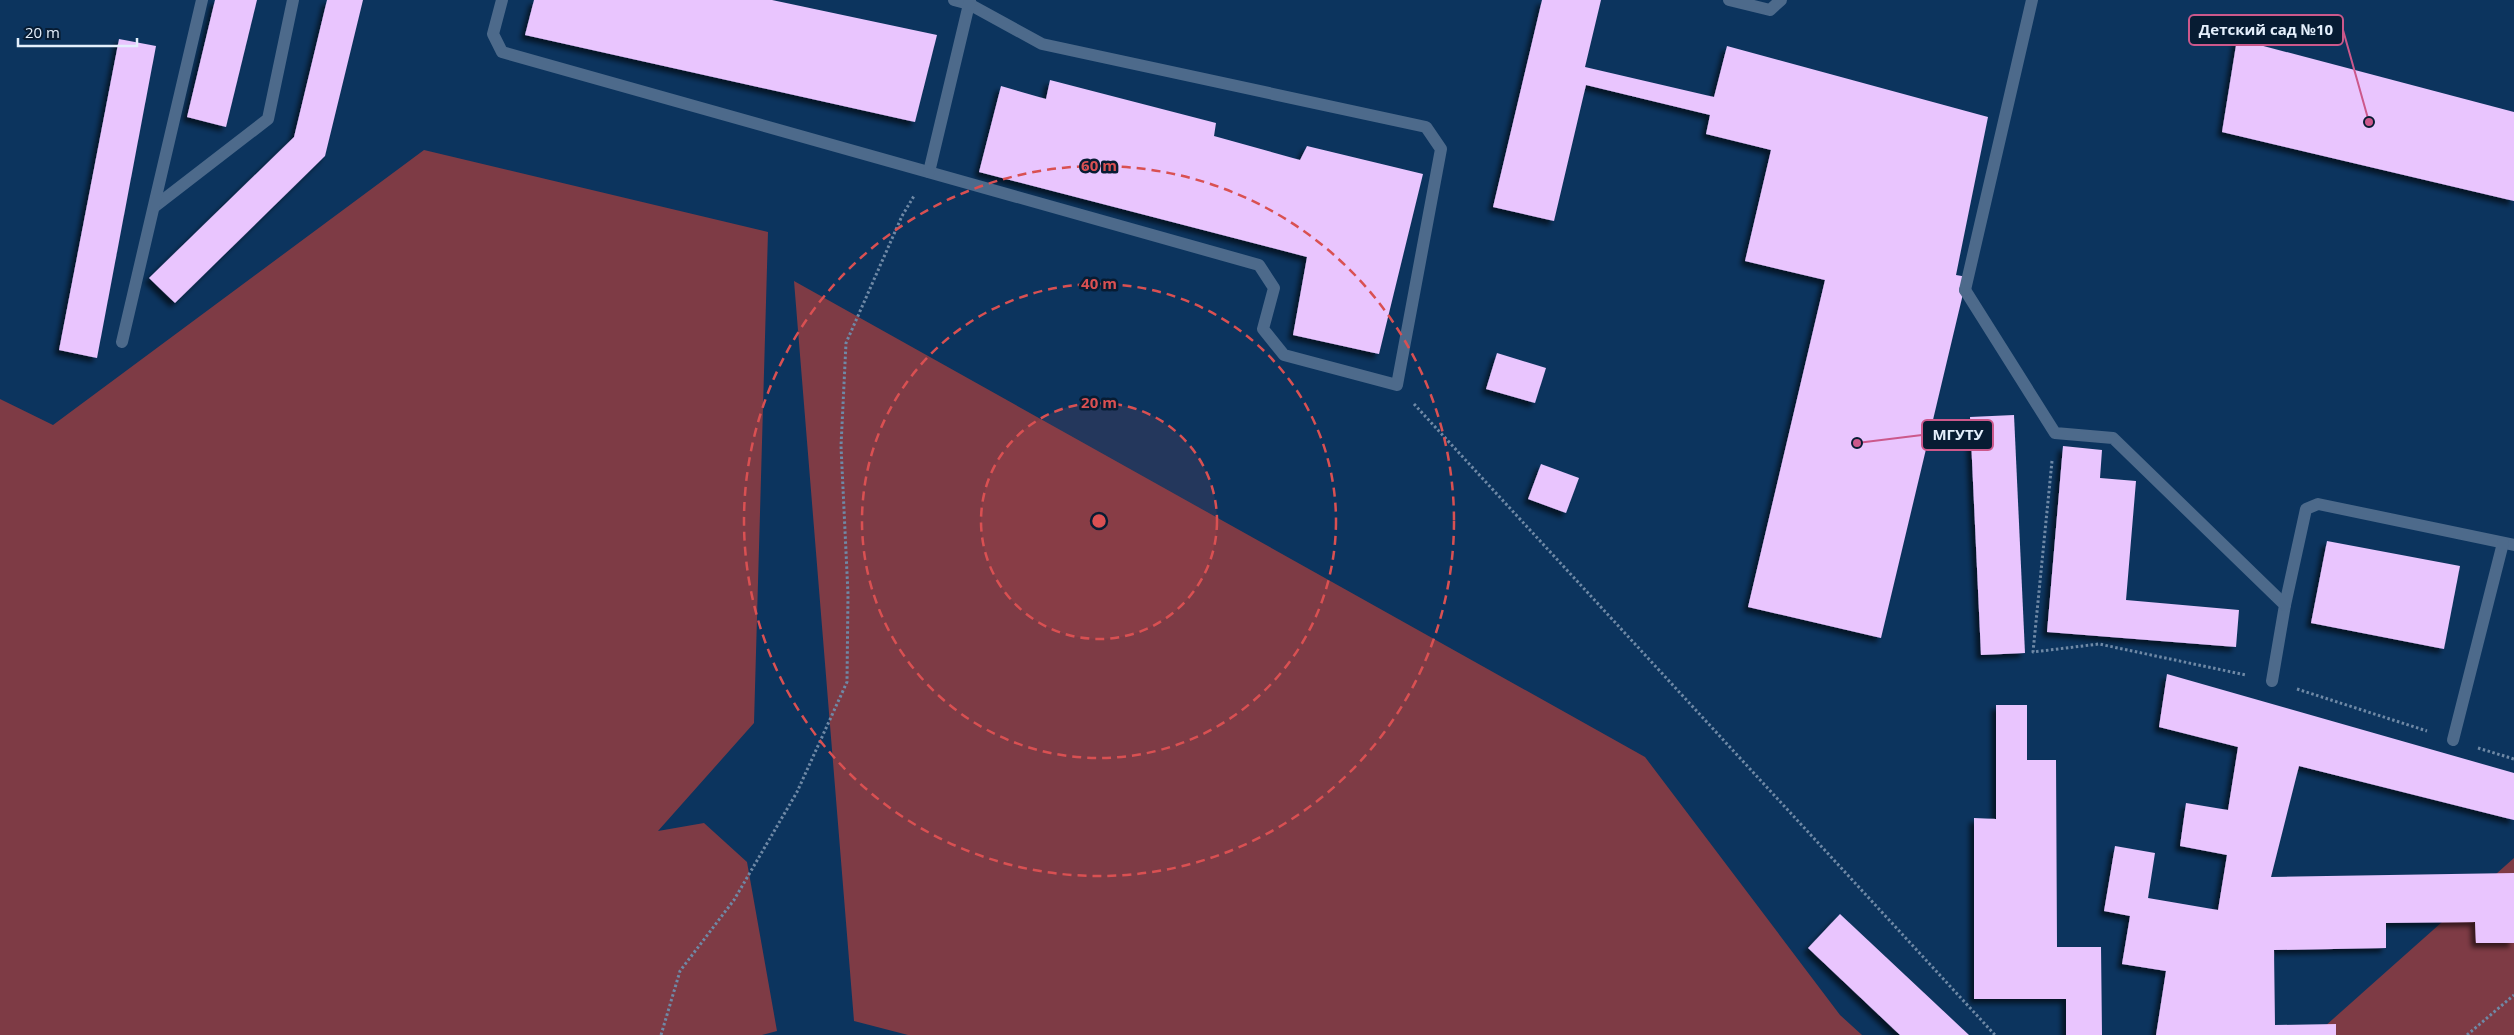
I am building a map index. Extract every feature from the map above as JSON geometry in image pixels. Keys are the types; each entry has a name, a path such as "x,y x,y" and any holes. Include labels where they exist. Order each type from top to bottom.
{"street":[{"path":"122,342 202,0"},
{"path":"154,207 268,118 293,0"},
{"path":"502,0 493,34 502,52 1259,265 1274,288 1263,329 1284,355 1397,385 1441,150 1426,127 1042,44 970,2 954,0"},
{"path":"1729,0 1770,10 1781,0"},
{"path":"2032,0 1965,290 2055,433 2113,438 2285,605"},
{"path":"929,172 970,2"},
{"path":"2272,681 2285,605 2306,509 2318,504 2508,544 2453,740"}],"path":[{"path":"660,1035 680,971 734,900 797,792 847,682 848,594 841,446 846,343 902,216 929,172"},
{"path":"1397,385 1994,1035"},
{"path":"2055,433 2033,652 2099,644 2272,681 2514,760"},
{"path":"2466,1035 2514,995"}],"shaded area":[{"path":"424,150 768,232 754,723 658,831 704,823 747,862 777,1031 762,1035 0,1035 0,399 53,425"},
{"path":"794,281 1645,757 1840,1015 1862,1035 908,1035 854,1021"},
{"path":"2514,858 2514,1035 2315,1035"}],"building":[{"path":"215,0 257,0 226,127 187,117"},
{"path":"327,0 363,0 325,156 175,303 149,278 294,137"},
{"path":"534,0 772,0 937,35 915,122 525,35"},
{"path":"1542,0 1601,0 1585,67 1714,97 1727,46 1988,117 1956,275 1967,277 1881,638 1748,607 1825,280 1745,261 1771,150 1706,134 1710,115 1586,85 1554,221 1493,207"},
{"path":"119,39 156,46 97,358 59,350"},
{"path":"2237,39 2514,112 2514,201 2222,132"},
{"path":"1050,80 1216,123 1214,136 1300,160 1307,146 1423,174 1379,354 1293,335 1307,257 979,172 1001,86 1046,99"},
{"path":"1497,353 1546,368 1535,403 1486,389"},
{"path":"2014,415 2025,653 1981,655 1970,417"},
{"path":"2063,446 2102,450 2100,478 2136,481 2126,600 2239,610 2236,647 2047,632"},
{"path":"1541,464 1579,478 1566,513 1528,499"},
{"path":"2327,541 2460,566 2444,649 2311,623"},
{"path":"2167,674 2514,773 2514,820 2299,766 2271,877 2514,873 2514,943 2476,943 2475,922 2386,923 2386,948 2274,950 2275,1025 2336,1024 2336,1035 2156,1035 2166,971 2122,964 2130,916 2104,911 2115,846 2155,853 2148,898 2218,910 2227,855 2180,846 2186,803 2228,810 2238,747 2159,727"},
{"path":"1996,705 2027,705 2027,760 2056,760 2057,947 2101,947 2102,1035 2066,1035 2066,999 1974,999 1974,818 1996,819"},
{"path":"1840,914 1969,1035 1900,1035 1808,948"}],"place":[{"name":"Детский сад №10","path":"2369,122"},
{"name":"МГУТУ","path":"1857,443"}]}
